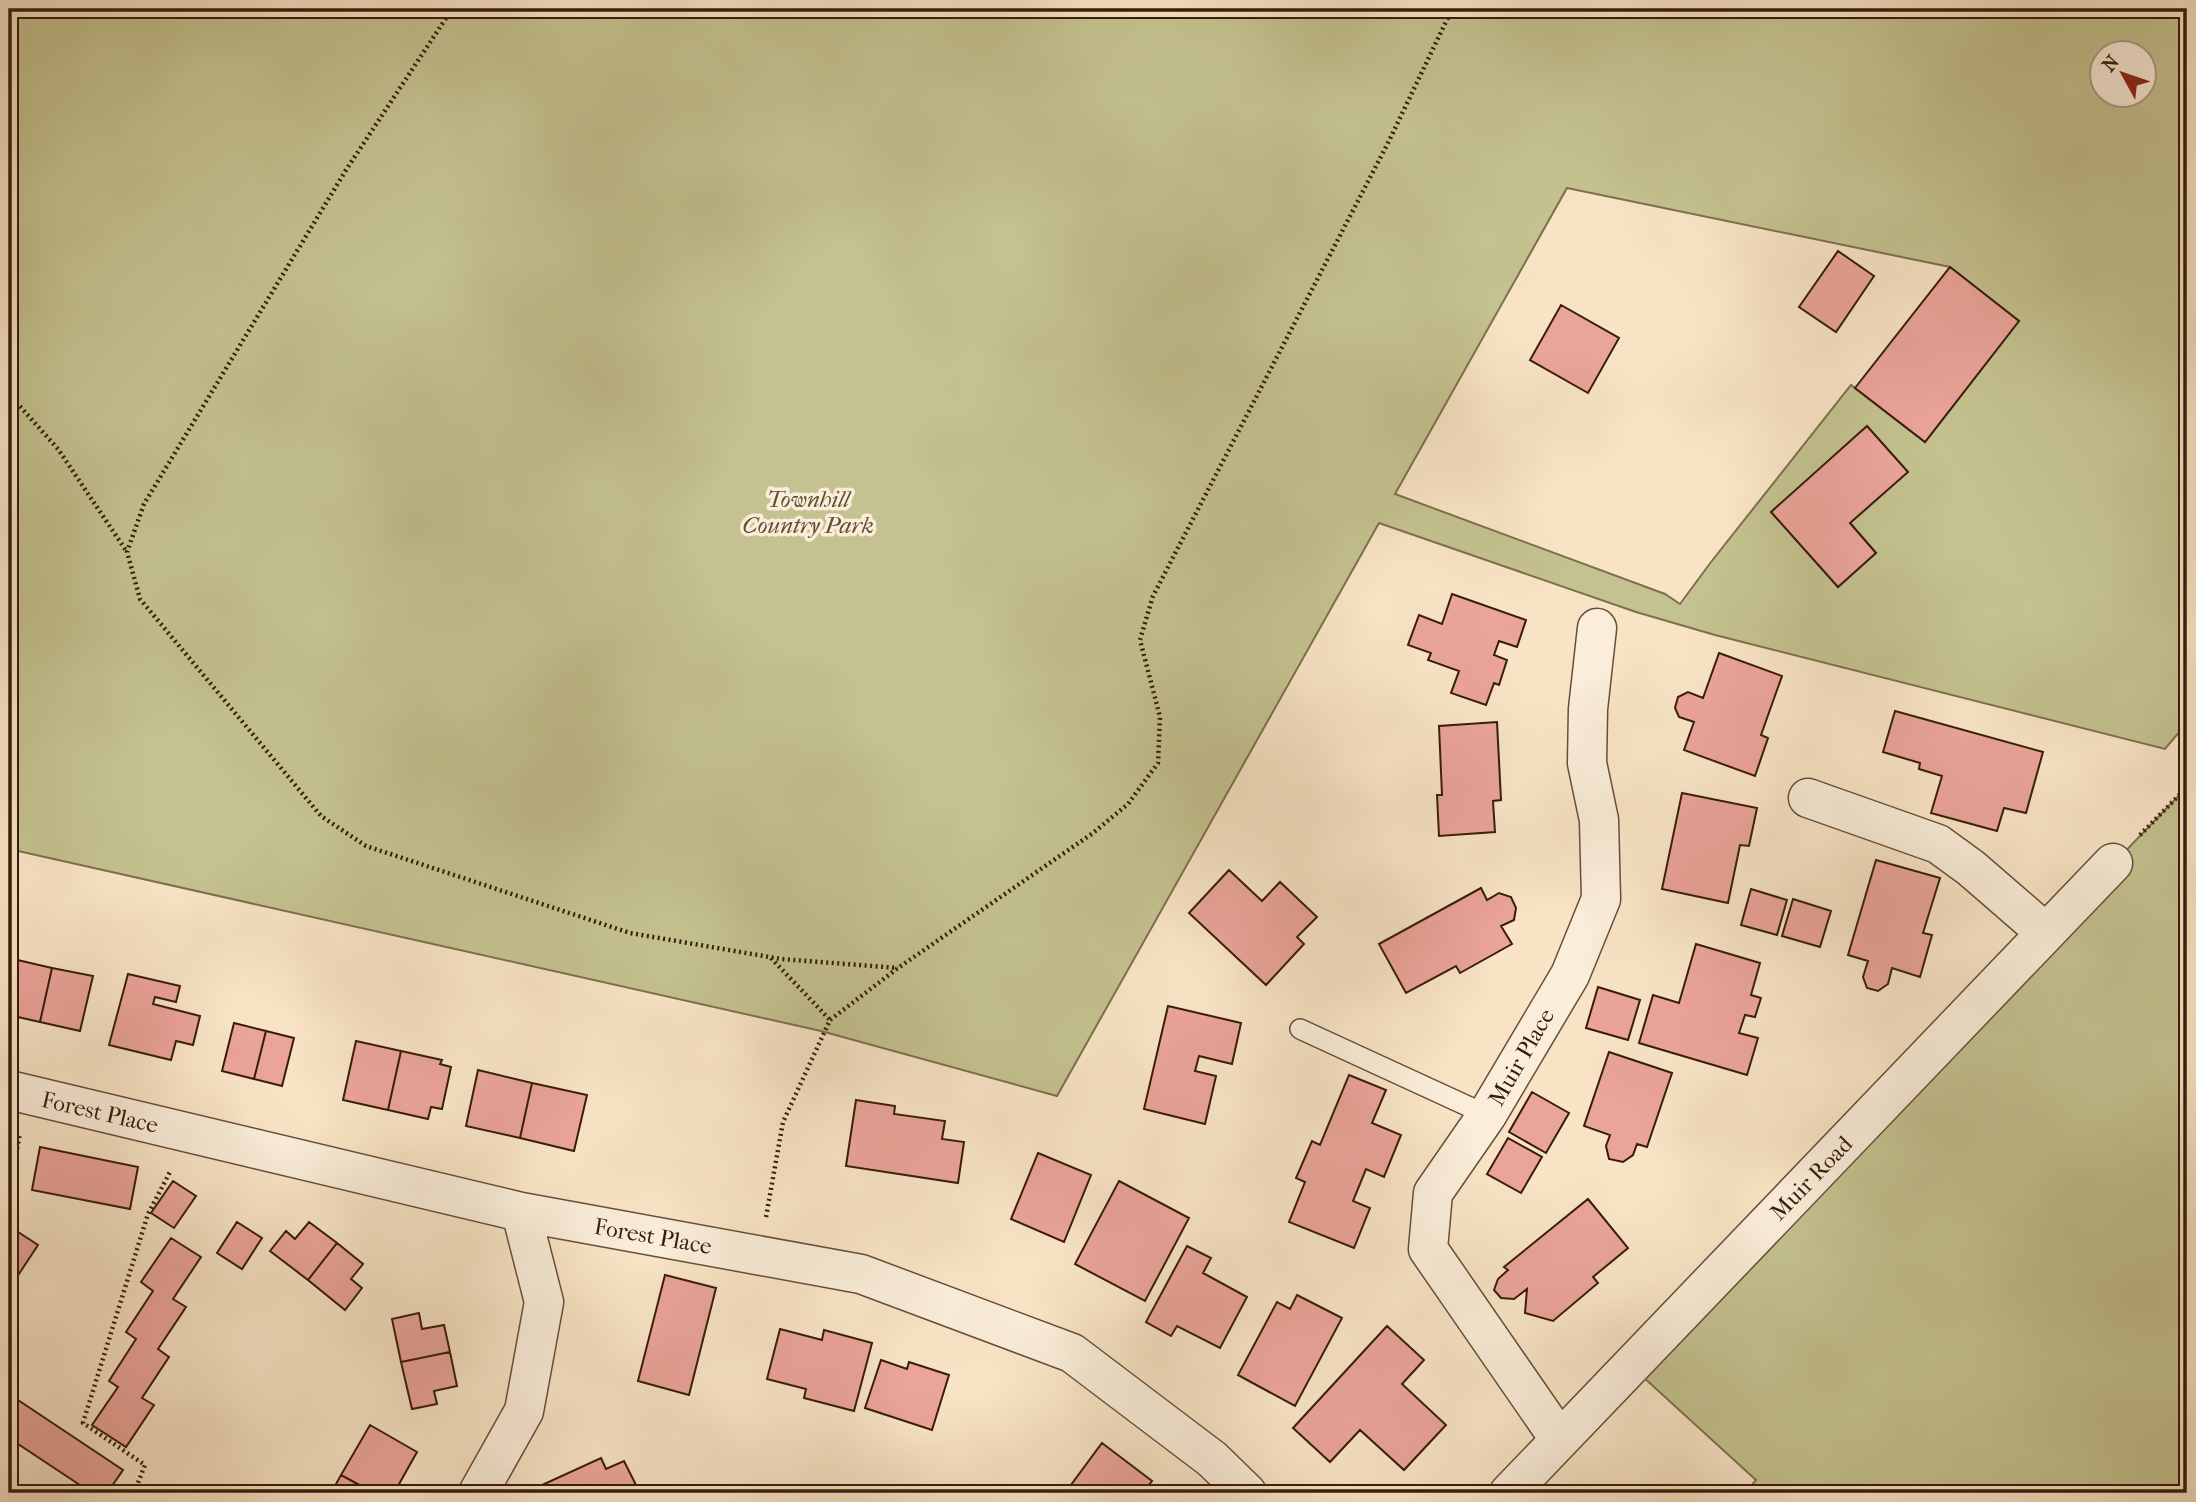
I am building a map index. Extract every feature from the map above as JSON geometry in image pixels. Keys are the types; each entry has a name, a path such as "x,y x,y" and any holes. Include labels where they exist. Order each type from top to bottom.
{"street":[{"name":"Muir Place","path":"1559,1440 1428,1249 1433,1193 1487,1115 1570,975 1601,899 1599,820 1587,763 1588,709 1597,628"},
{"path":"1808,798 1938,844 1971,868 2046,933"},
{"name":"Muir Road","path":"1509,1493 2113,863"},
{"name":"Forest Place","path":"18,1092 522,1212 861,1274 1072,1353 1212,1459 1247,1493"},
{"path":"478,1493 524,1411 544,1302 522,1212"}],"lane":[{"path":"1300,1029 1487,1115"}],"path":[{"path":"127,552 144,504 346,170 452,9"},
{"path":"759,1256 783,1122 830,1020 898,968 1093,833 1128,804 1158,762 1160,717 1140,640 1153,596 1389,141 1452,9"},
{"path":"9,394 58,449 127,552 140,599 321,816 366,846 630,933 771,958 898,968"},
{"path":"2113,863 2187,788"},
{"path":"771,958 830,1020"},
{"path":"9,1192 18,1092"},
{"path":"134,1493 145,1465 83,1423 148,1213 190,1133"}],"green space":[{"name":"Townhill Country Park","path":"9,9 2187,9 2187,723 2165,749 1715,635 1636,612 1379,523 1057,1096 821,1031 9,849","holes":["1567,188 1950,267 2019,321 1925,442 1851,385 1680,604 1665,594 1395,494","1867,427 1907,472 1850,523 1876,553 1838,587 1771,512"]},
{"path":"2187,787 2187,1493 1745,1493 1756,1480 1631,1366"}],"building":[{"path":"1838,251 1874,276 1836,332 1799,307"},
{"path":"1950,267 2019,321 1925,442 1855,388"},
{"path":"1561,305 1619,338 1588,393 1530,360"},
{"path":"1867,426 1908,472 1850,523 1876,553 1838,587 1771,512"},
{"path":"1452,594 1526,620 1517,647 1499,641 1494,655 1507,660 1499,685 1494,683 1486,705 1451,693 1459,671 1428,660 1431,653 1408,645 1419,615 1442,624"},
{"path":"1719,653 1782,676 1761,735 1768,738 1755,776 1684,750 1694,722 1679,717 1675,708 1678,697 1688,692 1703,698"},
{"path":"1895,711 2043,752 2026,813 2004,808 1997,831 1931,813 1942,776 1919,769 1920,763 1883,752"},
{"path":"1497,722 1501,800 1493,801 1495,832 1439,836 1437,795 1442,795 1439,726"},
{"path":"1682,793 1757,808 1749,846 1740,845 1728,903 1662,889"},
{"path":"1876,860 1940,878 1923,933 1932,935 1920,977 1892,968 1888,984 1878,991 1867,988 1863,977 1868,961 1848,955"},
{"path":"1229,870 1262,901 1280,882 1317,917 1297,937 1304,944 1266,985 1189,913"},
{"path":"1481,888 1487,900 1499,893 1511,897 1516,908 1514,920 1501,926 1512,944 1460,973 1456,966 1406,993 1379,944"},
{"path":"1751,889 1787,900 1777,935 1741,925"},
{"path":"1793,899 1831,911 1820,947 1782,936"},
{"path":"1696,944 1760,963 1751,995 1761,998 1755,1017 1745,1015 1739,1033 1758,1038 1747,1075 1639,1043 1653,995 1679,1003"},
{"path":"9,958 52,968 40,1022 9,1015"},
{"path":"52,968 93,976 80,1031 40,1022"},
{"path":"128,974 180,986 176,1002 155,997 153,1004 200,1016 193,1045 176,1041 171,1060 109,1045"},
{"path":"1598,987 1640,1000 1628,1040 1586,1028"},
{"path":"1168,1006 1241,1023 1232,1064 1199,1056 1195,1071 1216,1076 1205,1124 1144,1109"},
{"path":"234,1023 266,1031 254,1079 222,1071"},
{"path":"266,1031 294,1038 282,1086 254,1079"},
{"path":"356,1041 401,1051 388,1110 343,1100"},
{"path":"401,1051 442,1060 440,1064 451,1067 442,1109 431,1107 428,1119 388,1110"},
{"path":"1609,1052 1672,1073 1647,1147 1637,1144 1633,1155 1623,1162 1609,1159 1606,1146 1610,1135 1584,1126"},
{"path":"478,1070 532,1083 520,1138 466,1126"},
{"path":"1349,1075 1386,1090 1372,1123 1401,1135 1384,1177 1366,1169 1353,1201 1370,1208 1354,1248 1289,1222 1305,1182 1296,1178 1312,1141 1320,1145"},
{"path":"532,1083 587,1095 574,1151 520,1138"},
{"path":"1532,1092 1569,1113 1546,1153 1509,1132"},
{"path":"856,1100 895,1106 894,1114 945,1121 942,1139 964,1142 958,1183 846,1166"},
{"path":"1508,1138 1542,1157 1521,1193 1487,1174"},
{"path":"40,1147 138,1167 130,1209 32,1190"},
{"path":"1038,1153 1091,1175 1064,1242 1011,1219"},
{"path":"173,1181 196,1196 174,1228 151,1213"},
{"path":"1119,1181 1189,1218 1145,1301 1075,1264"},
{"path":"1588,1199 1628,1248 1593,1277 1598,1283 1553,1321 1525,1313 1527,1289 1514,1299 1501,1298 1494,1290 1498,1279 1508,1270 1504,1267"},
{"path":"237,1222 262,1238 242,1269 217,1253"},
{"path":"309,1222 337,1243 308,1280 270,1251 286,1231 295,1239"},
{"path":"9,1226 38,1245 9,1289"},
{"path":"171,1238 201,1257 173,1299 186,1307 158,1349 169,1357 142,1398 154,1405 126,1447 92,1425 118,1387 109,1381 136,1339 126,1332 153,1291 141,1282"},
{"path":"337,1243 363,1264 351,1279 362,1288 345,1310 308,1280"},
{"path":"1187,1246 1211,1258 1203,1273 1247,1297 1220,1348 1177,1326 1171,1336 1146,1322"},
{"path":"665,1275 716,1288 689,1395 638,1381"},
{"path":"1297,1295 1342,1318 1295,1406 1238,1375 1277,1302 1290,1309"},
{"path":"419,1313 422,1329 444,1325 450,1352 401,1362 392,1319"},
{"path":"1387,1326 1424,1360 1402,1384 1446,1425 1404,1470 1360,1430 1330,1462 1293,1428"},
{"path":"780,1329 822,1340 824,1330 872,1343 854,1411 804,1398 806,1389 767,1379"},
{"path":"450,1352 457,1386 434,1391 437,1404 412,1409 401,1362"},
{"path":"881,1360 907,1369 909,1362 949,1375 932,1430 865,1408"},
{"path":"9,1394 123,1470 107,1493 92,1493 9,1438"},
{"path":"370,1425 417,1452 394,1493 374,1493 341,1475"},
{"path":"1102,1443 1152,1481 1143,1493 1065,1493"},
{"path":"601,1458 606,1469 624,1461 640,1493 546,1493 542,1485"},
{"path":"341,1475 374,1493 331,1493"}]}
